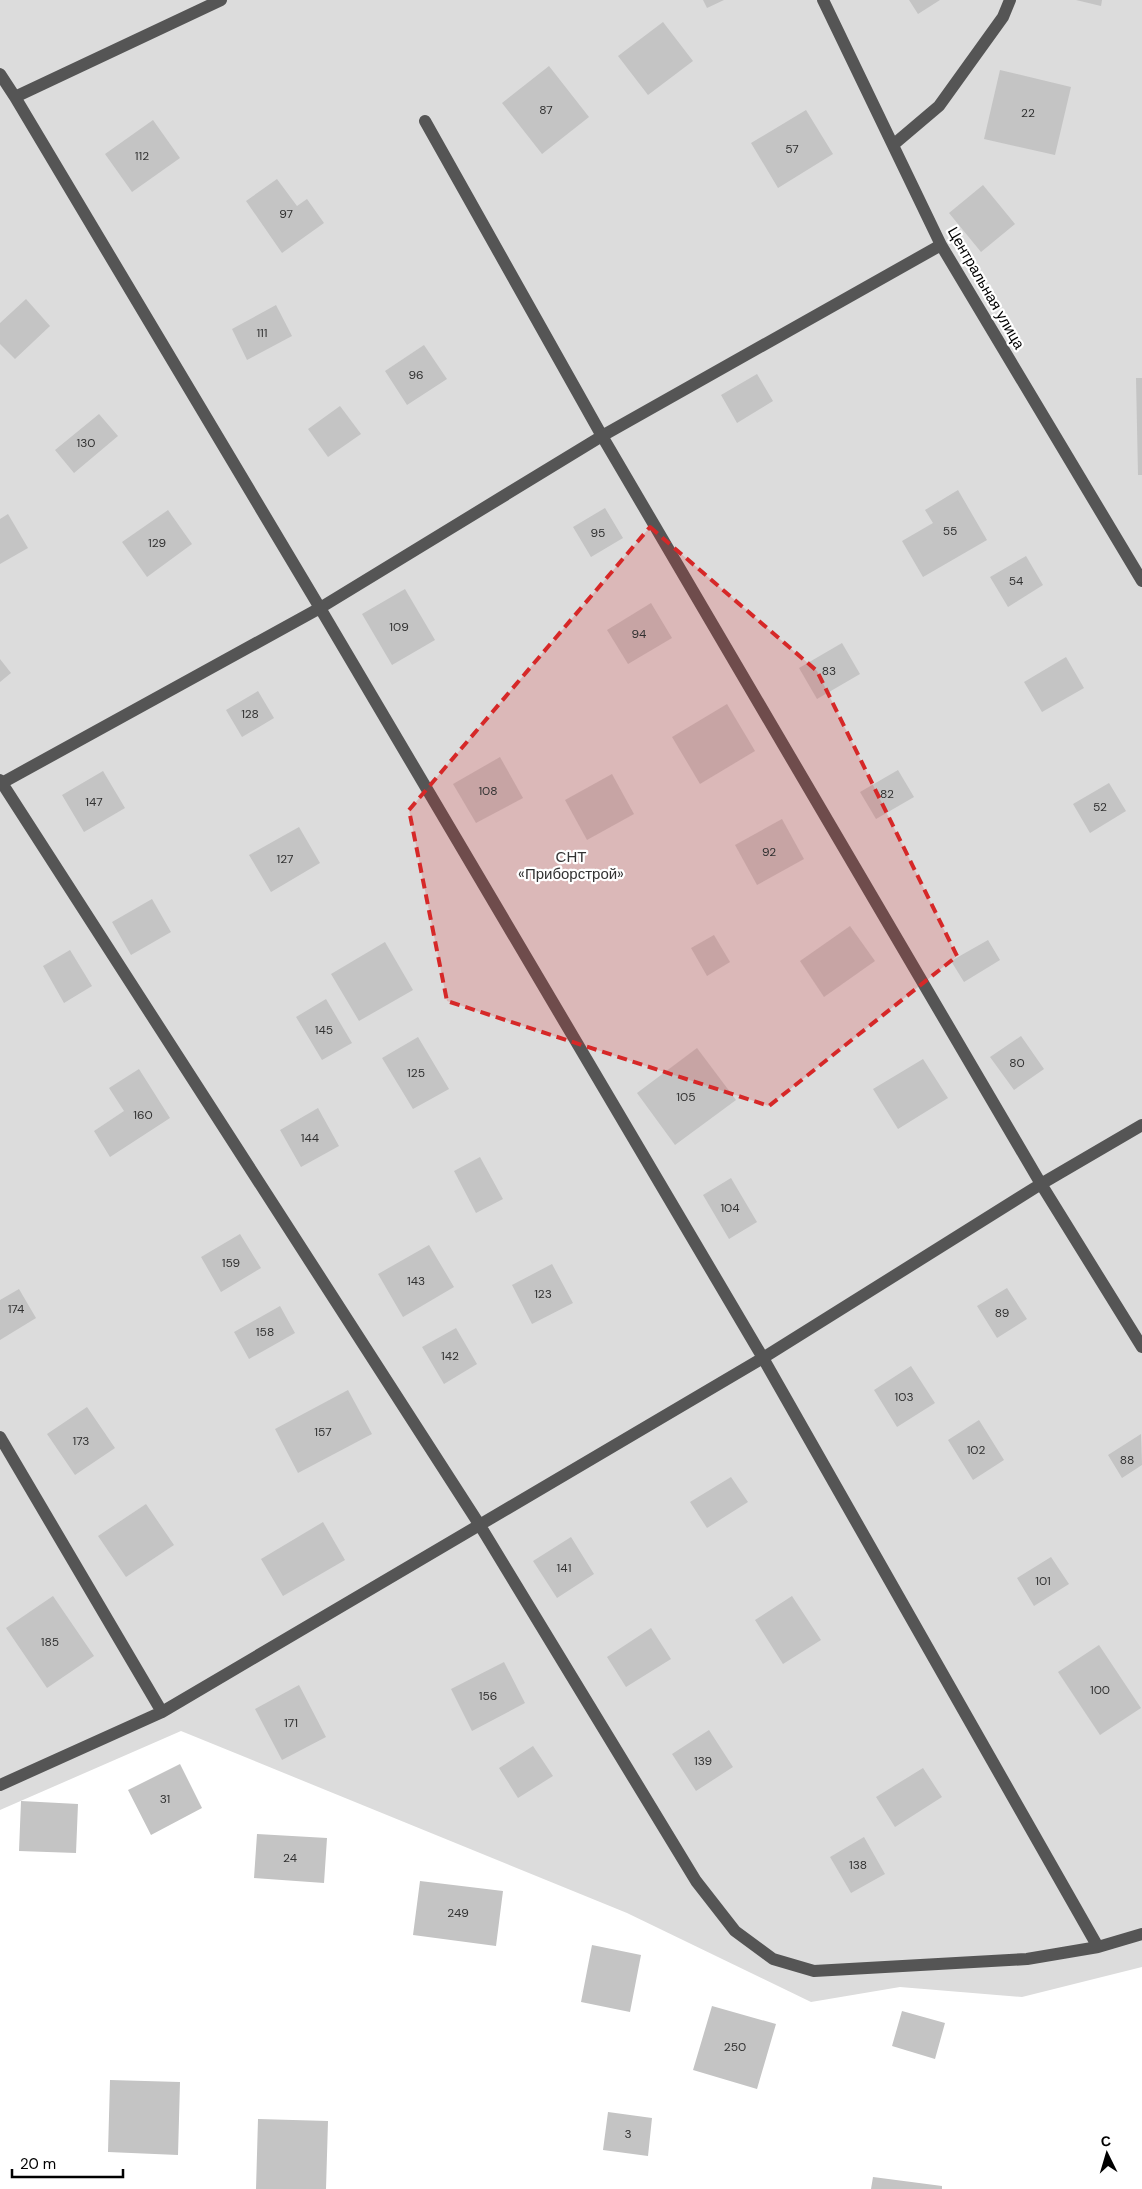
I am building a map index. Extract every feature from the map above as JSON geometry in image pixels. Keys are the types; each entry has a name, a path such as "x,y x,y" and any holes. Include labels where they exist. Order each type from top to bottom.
{"street":[{"path":"16,97 220,0"},
{"name":"Центральная улица","path":"823,0 941,246 1142,581"},
{"path":"893,145 939,106 1003,17 1010,0"},
{"path":"0,74 16,97 320,608 763,1358 1098,1947"},
{"path":"425,121 602,436 1042,1184 1142,1348"},
{"path":"941,246 602,436 320,608 0,782 479,1524 696,1881 735,1931 773,1959 814,1971 1028,1959 1098,1947 1142,1934"},
{"path":"0,1785 162,1712 763,1358 1042,1184 1142,1125"},
{"path":"0,1437 162,1712"}],"highlighted area":[{"path":"650,527 817,671 957,956 769,1106 447,1001 409,810"}],"green space":[{"name":"СНТ «Приборстрой»","path":"0,0 1142,0 1142,1967 1022,1997 900,1987 811,2002 627,1913 181,1731 0,1810"}],"building":[{"path":"703,0 724,0 707,8"},
{"path":"909,0 940,0 918,14"},
{"path":"1076,0 1102,0 1101,6"},
{"path":"663,22 693,61 648,95 618,56"},
{"path":"549,66 589,117 542,154 502,103"},
{"path":"1000,70 1071,87 1055,155 984,139"},
{"path":"806,110 833,154 778,188 751,143"},
{"path":"153,120 180,158 132,192 105,154"},
{"path":"277,179 297,206 307,199 324,223 282,253 246,201"},
{"path":"983,185 1015,224 981,252 949,213"},
{"path":"26,299 50,326 15,359 0,344 0,323"},
{"path":"276,305 292,336 247,360 232,329"},
{"path":"424,345 447,379 407,405 385,371"},
{"path":"757,374 773,401 737,423 721,395"},
{"path":"1136,378 1142,378 1142,475 1138,475"},
{"path":"340,406 361,434 328,457 308,429"},
{"path":"99,414 118,436 74,473 55,450"},
{"path":"958,490 987,540 923,577 902,541 933,523 925,510"},
{"path":"605,508 623,538 591,557 573,527"},
{"path":"168,510 192,544 147,577 122,542"},
{"path":"8,514 28,548 0,564 0,519"},
{"path":"1026,556 1043,585 1008,607 990,577"},
{"path":"405,589 435,640 392,665 362,614"},
{"path":"651,603 672,638 628,664 607,630"},
{"path":"842,643 860,674 817,699 799,668"},
{"path":"1066,657 1084,688 1042,712 1024,682"},
{"path":"0,659 11,673 0,682"},
{"path":"258,691 274,718 242,737 226,710"},
{"path":"727,704 755,751 700,784 672,737"},
{"path":"500,757 523,798 476,823 453,784"},
{"path":"898,770 914,797 876,819 860,792"},
{"path":"103,771 125,808 84,832 62,795"},
{"path":"612,774 634,814 587,840 565,800"},
{"path":"1109,783 1126,811 1090,833 1073,804"},
{"path":"782,819 804,859 757,885 735,845"},
{"path":"299,827 320,863 271,892 249,855"},
{"path":"152,899 171,932 131,955 112,922"},
{"path":"850,926 875,961 824,997 800,961"},
{"path":"714,935 730,962 707,976 691,948"},
{"path":"988,940 1000,960 964,982 951,961"},
{"path":"385,942 413,990 359,1021 331,974"},
{"path":"70,950 92,986 64,1003 43,966"},
{"path":"326,999 352,1043 322,1060 296,1017"},
{"path":"1021,1036 1044,1069 1014,1090 990,1057"},
{"path":"418,1037 449,1089 413,1109 382,1058"},
{"path":"697,1048 736,1100 675,1145 637,1093"},
{"path":"923,1059 948,1098 898,1129 873,1089"},
{"path":"139,1069 170,1118 110,1157 94,1131 124,1111 109,1088"},
{"path":"318,1108 339,1146 301,1167 280,1130"},
{"path":"480,1157 503,1199 476,1213 454,1171"},
{"path":"731,1178 757,1222 729,1239 703,1195"},
{"path":"240,1234 261,1268 221,1292 201,1257"},
{"path":"429,1245 454,1287 403,1317 378,1274"},
{"path":"552,1264 573,1303 532,1324 512,1285"},
{"path":"1007,1288 1027,1319 997,1338 977,1306"},
{"path":"19,1289 36,1318 0,1340 0,1300"},
{"path":"280,1306 295,1333 249,1359 234,1332"},
{"path":"456,1328 477,1364 444,1384 422,1347"},
{"path":"911,1366 935,1403 897,1427 874,1390"},
{"path":"348,1390 372,1434 298,1473 275,1429"},
{"path":"87,1407 115,1448 75,1475 47,1434"},
{"path":"979,1420 1004,1460 973,1480 948,1440"},
{"path":"1141,1434 1142,1465 1122,1478 1108,1455"},
{"path":"731,1477 748,1502 707,1528 690,1502"},
{"path":"146,1504 174,1545 126,1577 98,1536"},
{"path":"323,1522 345,1560 283,1596 261,1559"},
{"path":"571,1537 594,1574 557,1598 533,1561"},
{"path":"1051,1557 1069,1584 1034,1606 1017,1578"},
{"path":"53,1596 94,1656 47,1688 6,1628"},
{"path":"792,1596 821,1640 783,1664 755,1620"},
{"path":"651,1628 671,1659 626,1687 607,1657"},
{"path":"1099,1645 1141,1708 1100,1735 1058,1672"},
{"path":"504,1662 525,1703 472,1731 451,1689"},
{"path":"299,1685 326,1737 282,1760 255,1709"},
{"path":"709,1730 733,1767 696,1791 672,1754"},
{"path":"533,1746 553,1776 518,1798 499,1768"},
{"path":"180,1764 202,1808 151,1835 128,1790"},
{"path":"923,1768 942,1797 895,1827 876,1797"},
{"path":"21,1801 78,1804 76,1853 19,1851"},
{"path":"257,1834 327,1838 324,1883 254,1878"},
{"path":"864,1837 885,1874 851,1893 830,1857"},
{"path":"420,1881 503,1891 496,1946 413,1935"},
{"path":"592,1945 641,1955 630,2012 581,2002"},
{"path":"712,2006 776,2024 757,2089 693,2070"},
{"path":"902,2011 945,2023 935,2059 892,2046"},
{"path":"110,2080 180,2082 178,2155 108,2152"},
{"path":"608,2112 652,2118 648,2156 603,2150"},
{"path":"258,2119 328,2121 326,2189 256,2189"},
{"path":"873,2177 942,2186 942,2189 871,2189"}]}
